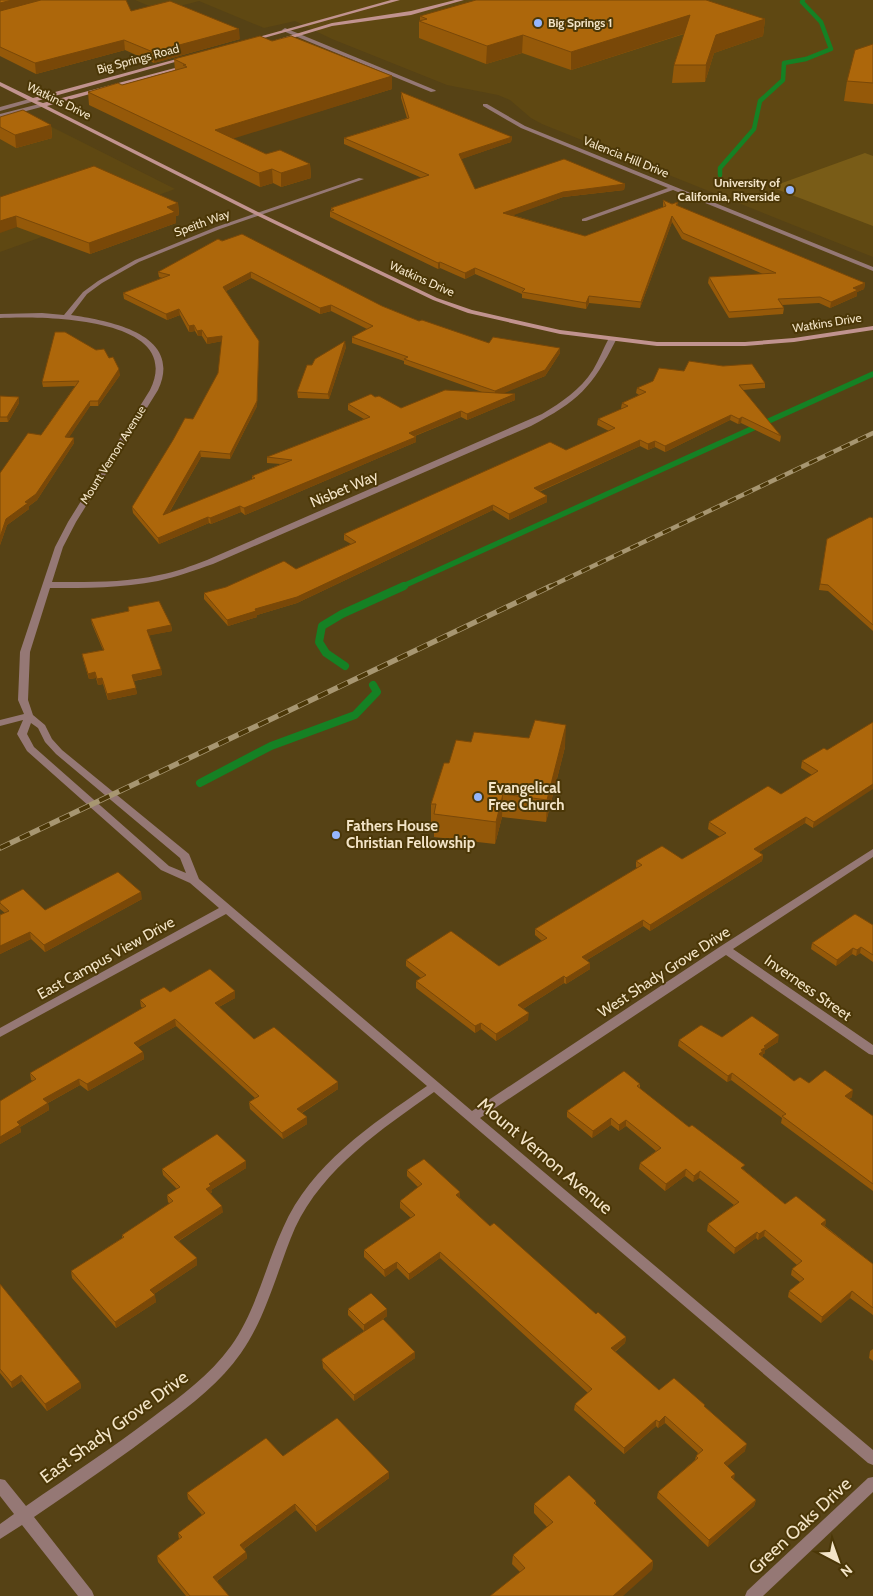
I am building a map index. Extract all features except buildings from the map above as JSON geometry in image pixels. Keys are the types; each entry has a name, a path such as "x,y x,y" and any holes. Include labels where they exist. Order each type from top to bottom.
{"main road":[{"path":"244,42 397,0"},
{"path":"248,48 350,21 426,10 461,0"},
{"name":"Big Springs Road","path":"33,100 189,57"},
{"name":"Big Springs Road","path":"42,105 191,64"},
{"name":"Watkins Drive","path":"0,84 258,214 435,299 470,312 516,324 612,340 657,344 745,344 794,340 873,328"}],"street":[{"path":"285,30 433,91"},
{"name":"Big Springs Road","path":"0,109 33,100"},
{"name":"Big Springs Road","path":"0,116 42,105"},
{"name":"Valencia Hill Drive","path":"485,105 523,127 873,268"},
{"name":"Speith Way","path":"67,316 85,293 116,271 183,241 361,180"},
{"path":"584,220 673,188"},
{"name":"Mount Vernon Avenue","path":"0,316 32,314 67,316 111,324 150,345 156,352 160,363 160,376 154,390 72,522 59,547 25,652 23,700 29,716 42,727 48,740 59,752 185,856 194,881"},
{"name":"Nisbet Way","path":"47,585 126,583 158,578 183,571 219,558 519,428 549,414 572,400 592,379 612,340"},
{"path":"0,723 29,716"},
{"name":"Mount Vernon Avenue","path":"29,716 22,734 30,749 165,868 194,881 873,1459"},
{"name":"West Shady Grove Drive","path":"472,1117 873,852"},
{"name":"East Campus View Drive","path":"0,1033 226,909"},
{"name":"Inverness Street","path":"725,949 873,1052"},
{"name":"East Shady Grove Drive","path":"0,1532 162,1418 224,1365 246,1335 260,1308 290,1226 310,1194 331,1166 366,1134 435,1086"},
{"name":"Green Oaks Drive","path":"752,1596 873,1483"},
{"path":"0,1485 87,1596"}],"shaded area":[{"name":"University of California, Riverside","path":"135,0 873,0 873,257 542,124 531,118 510,100 498,95 447,85 332,39 295,21 264,28 199,1 161,11"},
{"path":"40,121 175,189 0,252 0,124"},
{"path":"865,153 873,156 873,226 771,187"}],"waterway":[{"path":"720,175 720,168 754,129 760,101 783,80 784,63 806,59 831,49 821,22 802,2 803,0"},
{"path":"401,587 873,374"},
{"path":"345,666 326,653 319,642 322,626 342,614 404,586"},
{"path":"200,783 271,746 355,715 377,692 373,685"}],"railway":[{"path":"549,587 873,433"},
{"path":"0,848 551,586"}],"place":[{"name":"Big Springs 1","path":"538,23"},
{"name":"University of California, Riverside","path":"790,190"},
{"name":"Evangelical Free Church","path":"478,797"},
{"name":"Fathers House Christian Fellowship","path":"336,835"}]}
